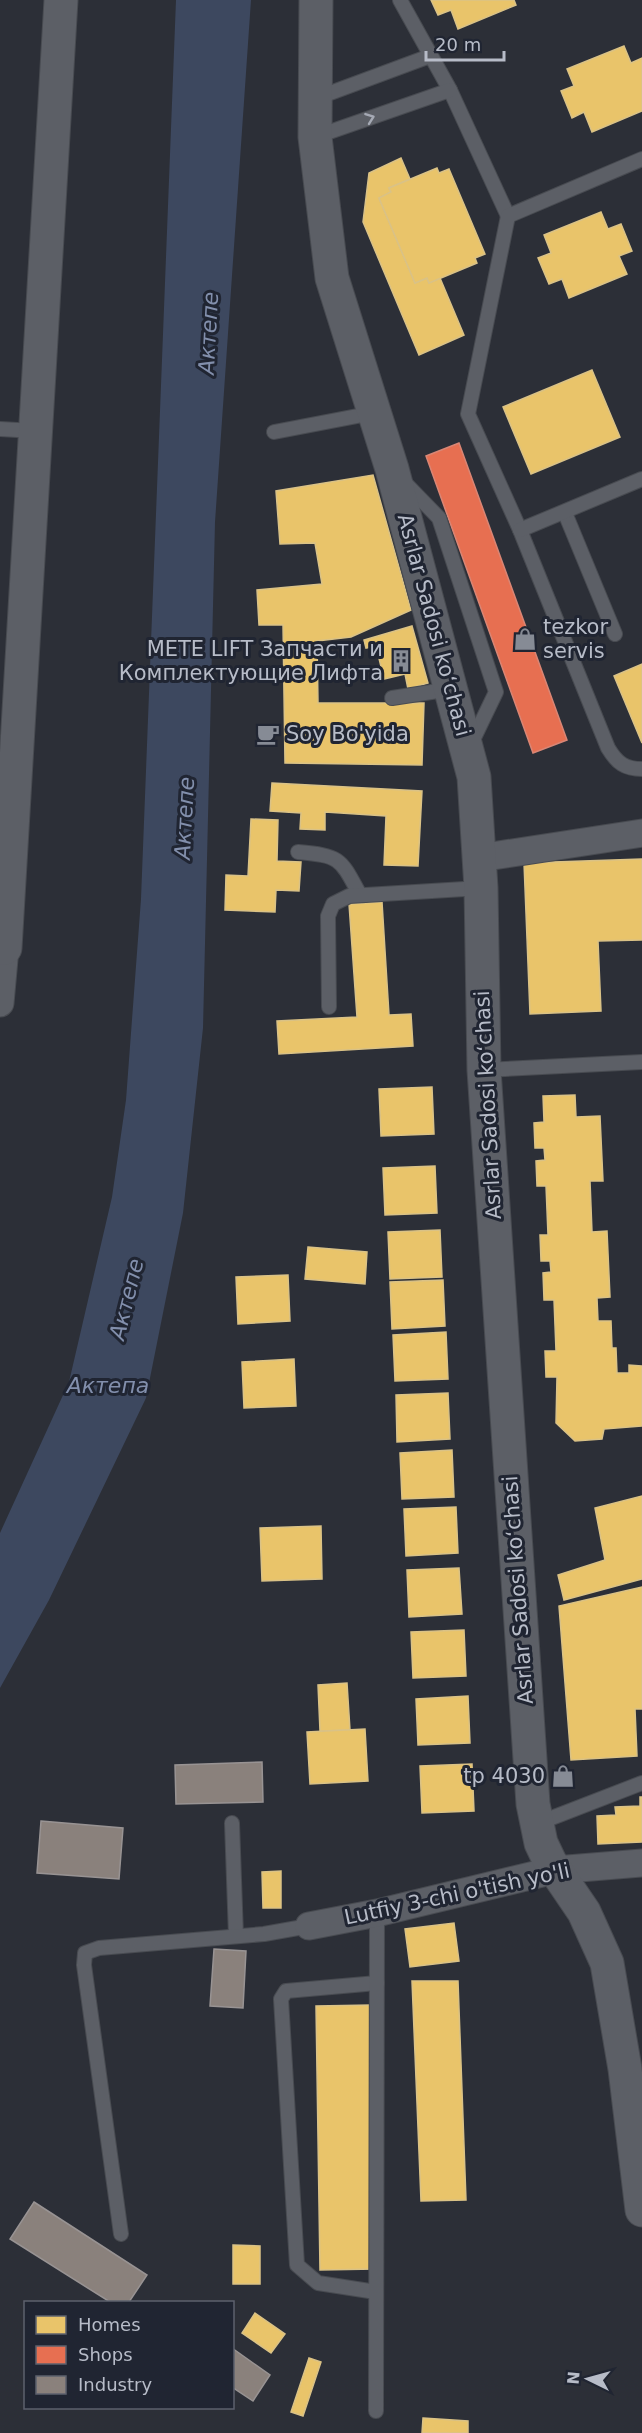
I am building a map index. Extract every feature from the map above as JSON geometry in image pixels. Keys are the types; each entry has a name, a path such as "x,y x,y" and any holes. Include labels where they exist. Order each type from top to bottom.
{"street":[{"path":"0,1003 8,748 35,431 61,0"},
{"name":"Asrlar Sadosi ko‘chasi","path":"316,0 315,137 332,278 392,470 474,777 480,873 484,1070 514,1542 536,1824 541,1843 555,1870 584,1912 607,1963 625,2069 642,2209"},
{"path":"480,873 642,833"},
{"name":"Lutfiy 3-chi o'tish yo'li","path":"309,1926 377,1913 555,1870 642,1863"}],"lane":[{"path":"400,0 450,90 508,216 468,414 520,530 608,748 615,760 626,768 642,769"},
{"path":"314,99 430,56"},
{"path":"315,137 450,90"},
{"path":"508,216 642,159"},
{"path":"274,432 373,413"},
{"path":"0,429 35,431"},
{"path":"392,470 439,518 496,692 468,750"},
{"path":"520,530 642,479"},
{"path":"565,513 615,634"},
{"path":"392,698 451,689"},
{"path":"298,852 330,855 344,865 360,895"},
{"path":"329,1007 328,916 333,904 349,896 480,873"},
{"path":"484,1070 642,1062"},
{"path":"536,1824 642,1783"},
{"path":"232,1823 236,1936"},
{"path":"376,2411 377,1913"},
{"path":"121,2234 84,1965 85,1953 99,1948 236,1936 309,1926"},
{"path":"376,2292 318,2283 297,2265 281,1999 286,1991 377,1983"}],"water":[{"name":"Актепа","path":"176,0 251,0 215,522 203,1028 183,1213 146,1398 49,1600 0,1688 0,1533 69,1382 112,1197 126,1100 141,899"}],"building: Homes":[{"path":"431,0 514,0 516,5 458,29 451,10 438,15"},
{"path":"624,46 631,63 642,58 642,111 592,132 584,112 572,118 561,91 574,86 567,69"},
{"path":"401,158 410,179 389,188 391,192 379,198 415,283 427,278 429,283 440,278 464,335 419,355 363,222 369,173"},
{"path":"437,168 439,173 449,169 485,254 475,258 477,263 429,283 427,278 415,283 379,198 391,192 389,188"},
{"path":"601,212 608,229 621,224 632,251 619,256 627,274 569,298 562,279 549,284 538,258 551,253 544,235"},
{"path":"592,370 620,437 531,474 503,407"},
{"path":"373,475 411,610 351,637 317,641 318,703 424,703 422,765 285,763 283,625 259,625 257,590 322,584 315,543 280,544 276,491"},
{"name":"METE LIFT Запчасти и Комплектующие Лифта","path":"412,626 428,683 408,689 405,674 384,679 376,646 366,648 364,640"},
{"path":"642,664 642,743 614,676"},
{"path":"272,783 422,791 418,866 384,865 386,816 325,812 325,830 300,829 301,813 270,811"},
{"path":"251,819 278,820 277,861 301,862 299,891 276,890 275,912 225,910 226,875 248,876"},
{"path":"642,859 642,940 598,941 601,1011 530,1014 524,863"},
{"path":"382,902 389,1015 411,1014 413,1046 279,1054 277,1021 357,1017 349,904"},
{"path":"432,1087 434,1134 381,1136 379,1089"},
{"path":"575,1095 576,1117 600,1116 603,1181 590,1181 592,1232 607,1231 610,1297 597,1298 598,1321 611,1321 612,1348 616,1348 617,1373 629,1373 629,1365 642,1366 642,1426 604,1429 602,1439 575,1441 556,1423 557,1377 546,1377 545,1351 556,1351 554,1300 544,1300 543,1273 551,1272 550,1261 541,1261 540,1235 548,1235 546,1186 537,1186 536,1161 545,1160 544,1148 535,1148 534,1123 544,1122 543,1096"},
{"path":"435,1166 437,1213 385,1215 383,1168"},
{"path":"440,1230 442,1277 390,1279 388,1232"},
{"path":"308,1247 367,1252 365,1284 305,1279"},
{"path":"288,1275 290,1321 238,1324 236,1277"},
{"path":"443,1280 445,1326 392,1329 390,1282"},
{"path":"446,1332 448,1379 395,1381 393,1335"},
{"path":"294,1359 296,1406 244,1408 242,1362"},
{"path":"448,1393 450,1439 397,1442 396,1395"},
{"path":"452,1450 454,1497 402,1499 400,1453"},
{"path":"642,1496 642,1579 564,1600 558,1575 605,1560 595,1508"},
{"path":"456,1507 458,1553 406,1556 404,1509"},
{"path":"321,1526 322,1579 262,1581 260,1528"},
{"path":"459,1568 462,1614 409,1617 407,1570"},
{"path":"642,1587 642,1709 635,1709 637,1756 571,1760 559,1606"},
{"path":"464,1630 466,1676 413,1678 411,1632"},
{"path":"347,1683 350,1730 320,1731 318,1685"},
{"path":"468,1696 470,1743 418,1745 416,1699"},
{"path":"365,1729 368,1781 310,1784 307,1732"},
{"path":"472,1764 474,1811 422,1813 420,1766"},
{"path":"640,1797 642,1797 642,1842 598,1844 597,1816 616,1815 615,1807 640,1806"},
{"path":"281,1871 281,1908 263,1908 262,1872"},
{"path":"454,1923 459,1961 410,1967 405,1929"},
{"path":"412,1981 458,1981 466,2200 421,2201"},
{"path":"371,2005 375,2269 320,2270 316,2006"},
{"path":"233,2245 260,2246 260,2284 233,2284"},
{"path":"255,2313 285,2334 271,2353 242,2333"},
{"path":"309,2358 321,2362 303,2416 291,2412"},
{"path":"423,2418 468,2421 468,2433 422,2433"}],"building: Shops":[{"path":"459,443 567,740 533,753 426,456"}],"building: Industry":[{"path":"262,1762 263,1802 176,1804 175,1765"},
{"path":"41,1821 123,1828 119,1879 37,1873"},
{"path":"214,1949 246,1951 243,2008 210,2006"},
{"path":"34,2202 147,2275 130,2301 108,2301 10,2239"},
{"path":"234,2349 270,2375 253,2401 234,2388"}],"place":[{"name":"tezkor servis","path":"525,639"},
{"name":"METE LIFT Запчасти и Комплектующие Лифта","path":"401,661"},
{"name":"Soy Bo'yida","path":"268,734"},
{"name":"tp 4030","path":"563,1776"}],"water label":[{"name":"Актепе","path":"208,333"},
{"name":"Актепе","path":"184,818"},
{"name":"Актепе","path":"126,1299"}]}
